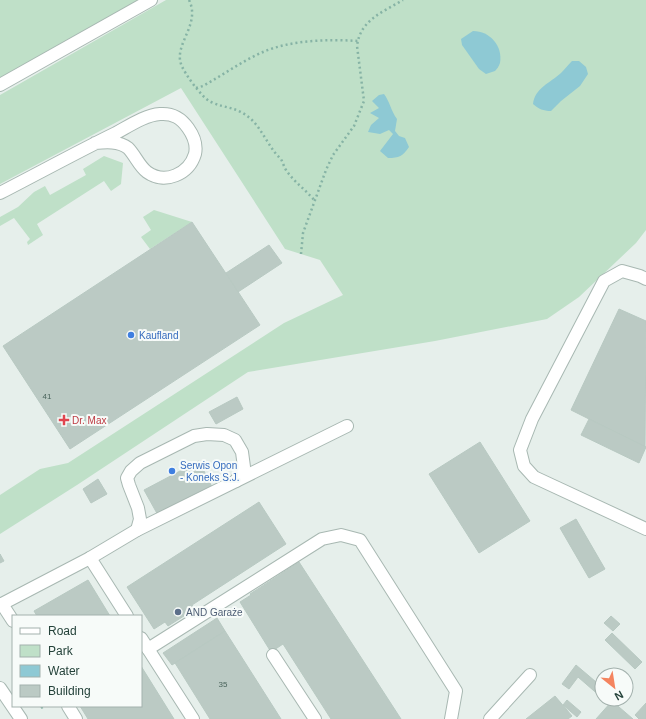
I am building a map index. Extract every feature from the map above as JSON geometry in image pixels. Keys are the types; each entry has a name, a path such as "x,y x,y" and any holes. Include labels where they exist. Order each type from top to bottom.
{"street":[{"path":"0,85 151,0"},
{"path":"0,193 96,143 148,117 159,114 170,114 182,120 194,141 195,152 192,162 178,175 167,178 156,177 146,172 128,148 108,142 96,143"},
{"path":"646,279 622,271 604,281 532,419 520,450 524,466 534,477 646,529"},
{"path":"12,620 1,604 90,558 137,530 347,426"},
{"path":"137,530 140,519 138,508 129,485 128,478 131,470 140,463 194,436 206,434 224,435 235,440 242,452 244,467 236,481"},
{"path":"148,649 322,539 341,535 360,540 456,691 451,719"},
{"path":"90,558 126,615"},
{"path":"142,640 193,719"},
{"path":"273,655 315,719"},
{"path":"490,719 530,675"},
{"path":"0,688 12,707"},
{"path":"12,707 20,719"},
{"path":"69,707 76,719"}],"path":[{"path":"189,0 193,10 192,18 180,54 180,59 181,64 196,88 210,102 232,108 251,119 273,151 280,158 286,170 315,201"},
{"path":"301,254 303,233 326,170 333,155 354,126 363,108 364,91 358,41 362,31 369,20 403,0"},
{"path":"196,88 203,86 264,52 279,47 331,39 358,41"}],"green space":[{"path":"0,0 143,0 0,79"},
{"path":"166,0 646,0 646,230 636,243 579,297 547,319 435,341 248,372 0,534 0,495 40,469 68,463 284,323 343,295 320,260 285,249 181,88 0,184 0,95"},
{"path":"104,156 123,163 121,184 111,191 104,181 37,224 43,235 28,245 27,242 30,239 14,218 0,226 0,217 18,207 34,192 45,186 50,195 86,175 83,169"},
{"path":"154,210 192,222 150,249 141,237 151,230 143,217"}],"water":[{"path":"473,31 485,34 497,45 500,63 495,71 486,74 479,69 462,45 461,39"},
{"path":"572,61 579,61 586,67 588,74 580,86 551,111 546,111 533,104 534,98 540,90 561,73"},
{"path":"384,94 397,119 395,131 399,136 405,138 409,147 405,153 395,158 388,158 380,151 393,134 389,130 380,134 368,132 371,125 379,118 370,113 379,108 372,101 379,95"}],"building":[{"name":"Kaufland","path":"192,222 260,325 70,449 3,346"},
{"path":"269,245 282,263 238,292 226,273"},
{"path":"619,309 646,321 645,447 571,410"},
{"path":"237,397 243,409 216,424 209,412"},
{"path":"589,419 646,447 639,463 581,435"},
{"path":"480,442 530,521 479,553 429,474"},
{"path":"199,461 213,489 159,517 144,490"},
{"path":"98,479 107,494 91,503 83,489"},
{"path":"259,502 286,544 192,605 195,609 168,626 165,622 154,629 127,587"},
{"path":"576,519 605,569 589,578 560,528"},
{"path":"0,554 4,561 0,563"},
{"path":"299,562 401,719 331,719 283,644 271,652 240,602"},
{"path":"88,580 109,615 36,615 34,611"},
{"path":"611,616 620,624 613,631 604,623"},
{"path":"217,618 225,631 172,665 163,653"},
{"path":"225,631 281,719 210,719 175,663"},
{"path":"612,633 642,662 635,669 605,640"},
{"path":"576,665 594,680 594,691 578,677 569,689 562,684"},
{"path":"142,668 174,719 88,719 81,707 142,707"},
{"path":"555,696 572,716 568,719 526,719"},
{"path":"567,700 581,712 577,717 563,705"},
{"path":"646,703 646,719 639,719 635,715"},
{"path":"607,707 619,707 633,719 596,719"}],"place":[{"name":"Kaufland","path":"131,335"},
{"name":"Dr. Max","path":"64,420"},
{"name":"Serwis Opon - Koneks S.J.","path":"172,471"},
{"name":"AND Garaże","path":"178,612"}]}
